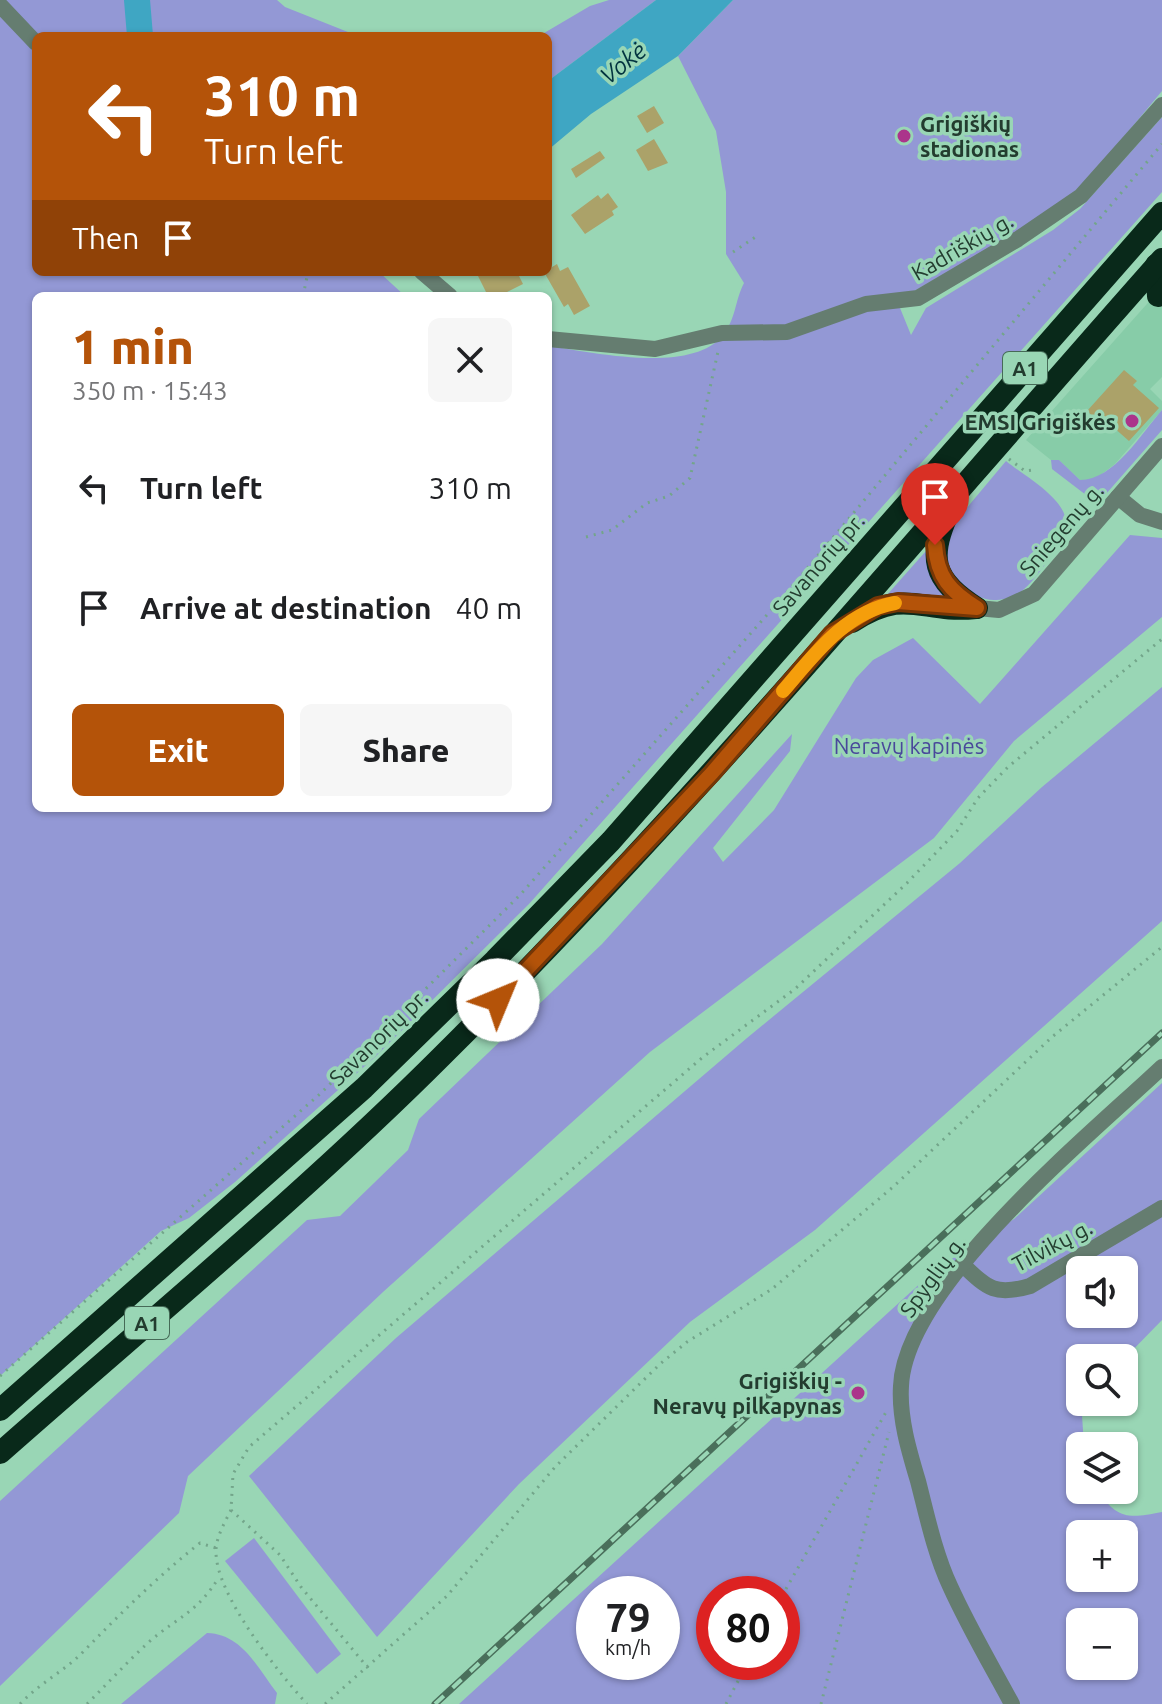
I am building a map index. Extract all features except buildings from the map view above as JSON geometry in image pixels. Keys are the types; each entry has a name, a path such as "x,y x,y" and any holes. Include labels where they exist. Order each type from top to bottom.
{"highway":[{"name":"Savanorių pr.","path":"0,1410 364,1088 611,841 1162,213"},
{"path":"1158,296 1159,262"},
{"name":"A1","path":"0,1453 294,1193 440,1059 536,961 712,773 1159,262"},
{"path":"968,479 940,534 936,559 946,585 977,608"},
{"path":"832,634 878,606 898,602 977,608"},
{"path":"0,1390 364,1088"}],"street":[{"path":"0,5 32,39"},
{"name":"Kadriškių g.","path":"552,339 655,349 722,333 787,332 866,304 918,298 1018,239 1081,196 1162,105"},
{"path":"427,276 445,292"},
{"name":"Sniegenų g.","path":"977,608 999,610 1034,594 1162,446"},
{"path":"1118,497 1140,515 1162,522"},
{"name":"Spyglių g.","path":"1012,1704 949,1584 906,1440 901,1386 907,1356 922,1324 963,1265 1012,1209 1162,1067"},
{"name":"Tilvikų g.","path":"963,1265 991,1289 1007,1293 1030,1286 1162,1208"}],"path":[{"path":"0,1376 321,1093 521,894 795,583 1162,144"},
{"path":"733,252 757,236"},
{"path":"586,537 612,530 647,503 669,496 690,478 697,460 722,333"},
{"path":"307,1704 241,1617 219,1577 216,1548 231,1510 233,1474 249,1447 703,1057 795,989 957,831 978,798 1008,767 1162,639"},
{"path":"325,1704 447,1596 555,1467 660,1364 687,1342 772,1289 893,1187 1052,1037 1162,947"},
{"path":"793,1576 901,1386"},
{"path":"821,1704 890,1430"},
{"path":"231,1510 280,1555 301,1587 331,1618 368,1668"},
{"path":"20,1704 49,1676 80,1655 107,1624 162,1573 200,1543 216,1548"},
{"path":"87,1704 152,1639 179,1623 210,1592 219,1577"},
{"path":"726,1704 739,1680"}],"shaded area":[{"path":"1162,287 1162,377 1150,389 1162,401 1162,410 1115,464 1094,480 1080,480 1059,460 1051,460 1026,440"}],"green space":[{"path":"0,0 277,0 285,7 348,32 32,32 32,276 383,276 401,292 32,292 32,812 552,812 552,347 640,358 689,354 708,347 723,335 744,283 726,254 726,192 716,131 678,56 733,0 1162,0 1162,91 1088,180 1047,215 902,298 900,308 911,335 926,308 1053,230 1080,209 1162,117 1162,192 529,904 375,1057 235,1182 189,1218 161,1231 0,1376"},
{"path":"609,0 656,0 552,78 552,32 546,32 590,6"},
{"path":"1162,410 1162,430 1106,494 1086,495 1052,469 1051,460 1059,460 1080,480 1104,472 1126,454"},
{"path":"1006,461 1055,500 1065,516 1065,524 1057,546 1025,589 1016,595 994,600 978,597 943,567 950,528"},
{"name":"Neravų kapinės","path":"1130,535 1162,538 1162,617 1014,741 934,838 650,1052 383,1292 188,1476 179,1513 0,1686 0,1501 307,1220 340,1216 408,1150 419,1119 602,944 792,734 790,751 713,848 723,862 774,810 856,678 873,660 913,638 980,704"},
{"path":"926,551 952,602 886,596"},
{"path":"1162,687 1162,921 815,1230 690,1322 519,1484 377,1637 249,1476 396,1338 747,1038 960,863 1042,787"},
{"path":"1162,1083 1162,1320 1138,1345 1066,1344 1066,1416 1082,1416 1083,1432 1066,1432 1066,1504 1108,1504 1117,1512 1132,1516 1162,1512 1162,1704 459,1704 576,1597 576,1680 680,1680 680,1576 599,1576 936,1269 1014,1219"},
{"path":"254,1538 341,1654 317,1674 225,1561"},
{"path":"207,1633 230,1639 248,1654 277,1693 275,1704 121,1704"}],"water":[{"path":"656,0 733,0 678,56 591,114 552,147 552,78"}],"waterway":[{"name":"Vokė","path":"137,0 140,32"}],"railway":[{"path":"435,1704 1162,1033"}],"slow traffic":[{"path":"783,691 832,634 878,606 895,603"}],"place":[{"name":"Grigiškių stadionas","path":"904,136"},
{"name":"EMSI Grigiškės","path":"1132,421"},
{"name":"Grigiškių - Neravų pilkapynas","path":"858,1393"}],"route":[{"path":"498,1000 712,773 832,634 878,606 898,602 977,608 946,585 939,574 935,545"}]}
